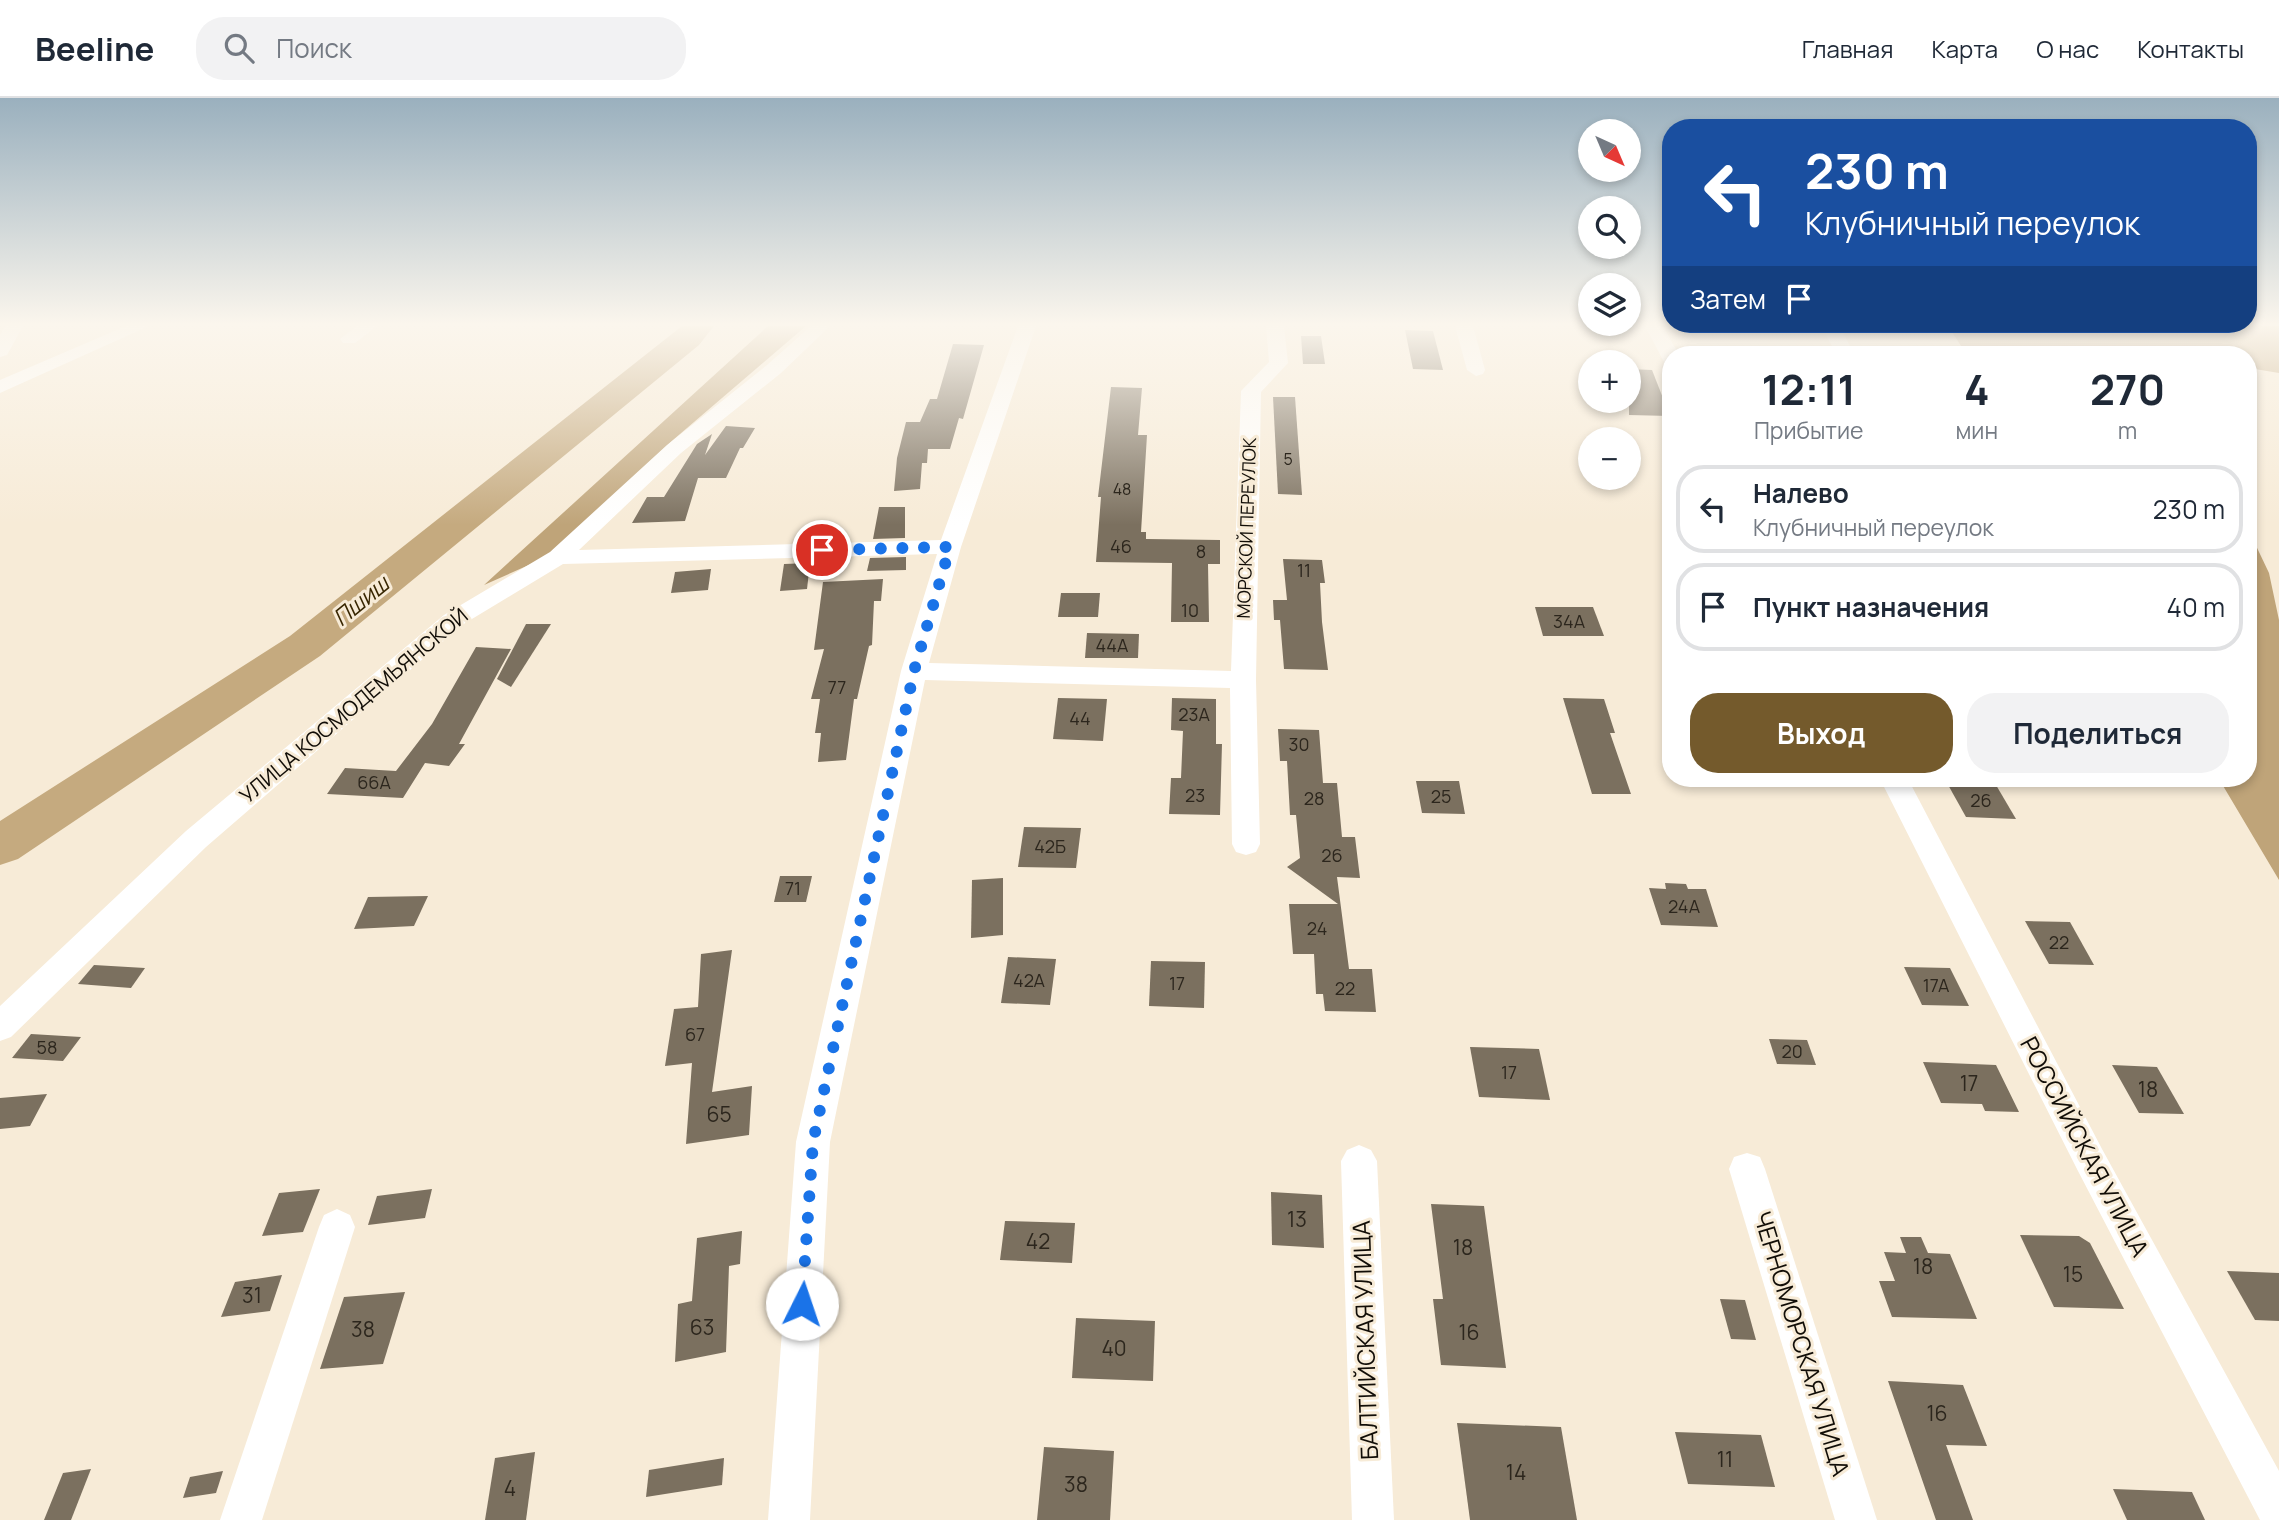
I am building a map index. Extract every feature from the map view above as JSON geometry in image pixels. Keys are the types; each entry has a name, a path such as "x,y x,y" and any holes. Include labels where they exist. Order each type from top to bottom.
{"street":[{"name":"УЛИЦА КОСМОДЕМЬЯНСКОЙ","path":"0,1027 196,839 453,620 558,557 674,449 745,392"},
{"path":"789,1520 813,1142 914,671 950,547 1004,392"},
{"name":"МОРСКОЙ ПЕРЕУЛОК","path":"1243,680 1251,392"},
{"path":"558,557 950,547"},
{"path":"914,671 1243,680 1246,844"},
{"name":"РОССИЙСКАЯ УЛИЦА","path":"1898,787 2090,1160 2279,1513"},
{"name":"БАЛТИЙСКАЯ УЛИЦА","path":"1359,1161 1373,1520"},
{"name":"ЧЕРНОМОРСКАЯ УЛИЦА","path":"1747,1169 1856,1520"},
{"path":"241,1520 337,1227"}],"shaded area":[{"path":"695,392 729,392 547,557 484,585"},
{"path":"2257,548 2269,573 2279,620 2279,880 2224,787 2257,787"}],"building":[{"path":"939,392 971,392 963,419 959,418 950,449 928,449 927,463 922,463 920,489 894,491 897,458 906,422 920,422 930,399 937,399"},
{"path":"1110,392 1142,392 1138,435 1147,435 1141,532 1146,532 1146,539 1220,540 1220,564 1208,564 1209,622 1171,622 1172,563 1096,562 1101,497 1098,497"},
{"path":"1641,392 1661,392 1662,416 1629,413 1641,413"},
{"path":"1273,397 1295,397 1302,495 1278,494"},
{"path":"726,426 755,428 743,448 740,448 726,478 698,478 685,521 632,523 647,497 664,497 697,444 712,434 705,455"},
{"path":"879,507 905,507 905,538 873,539"},
{"path":"906,557 906,570 867,571 870,558"},
{"path":"1283,559 1322,560 1325,583 1320,583 1322,622 1328,670 1284,669 1280,620 1274,620 1273,600 1287,600"},
{"path":"810,563 807,589 780,591 784,564"},
{"path":"711,569 708,590 671,593 675,572"},
{"path":"883,579 881,601 874,601 872,645 869,646 857,699 854,699 846,760 818,762 821,733 815,733 820,699 811,699 824,649 814,650 823,582"},
{"path":"1061,593 1100,593 1098,617 1058,617"},
{"path":"1535,607 1593,607 1604,636 1543,636"},
{"path":"526,624 551,624 511,687 497,679"},
{"path":"1087,633 1139,634 1138,658 1085,658"},
{"path":"476,647 511,649 459,744 465,744 449,766 425,763 403,798 327,794 345,768 396,771 432,724"},
{"path":"1058,698 1107,699 1103,741 1053,739"},
{"path":"1172,698 1216,699 1216,744 1222,744 1220,815 1169,814 1171,778 1181,778 1183,731 1171,730"},
{"path":"1563,698 1604,699 1615,733 1610,733 1631,794 1592,794"},
{"path":"1278,729 1319,730 1323,783 1337,783 1342,837 1355,837 1360,878 1337,877 1349,969 1372,969 1376,1012 1325,1011 1323,994 1316,994 1314,954 1293,954 1289,904 1338,904 1287,867 1300,858 1296,815 1290,815 1287,761 1280,761"},
{"path":"1416,781 1459,781 1465,814 1422,813"},
{"path":"1949,787 1997,787 2016,819 1966,817"},
{"path":"1024,827 1081,828 1076,868 1018,867"},
{"path":"780,876 812,876 806,902 774,902"},
{"path":"1003,878 1003,935 971,938 972,880"},
{"path":"1665,883 1686,884 1688,889 1706,889 1718,927 1661,925 1649,888 1666,889"},
{"path":"428,896 414,926 354,929 368,897"},
{"path":"2025,921 2070,922 2094,965 2049,964"},
{"path":"732,950 712,1092 752,1086 749,1135 686,1144 692,1063 665,1066 674,1009 698,1007 701,954"},
{"path":"1008,957 1056,959 1050,1005 1001,1003"},
{"path":"1151,961 1205,962 1204,1008 1149,1006"},
{"path":"94,965 145,968 131,988 78,984"},
{"path":"1904,967 1950,968 1969,1006 1922,1005"},
{"path":"31,1034 81,1037 63,1061 12,1058"},
{"path":"1769,1039 1807,1040 1816,1065 1777,1064"},
{"path":"1470,1047 1539,1049 1550,1100 1479,1097"},
{"path":"1923,1062 1996,1065 2019,1112 1985,1111 1982,1104 1941,1103"},
{"path":"2112,1065 2157,1067 2184,1114 2139,1113"},
{"path":"47,1094 30,1126 0,1129 0,1098"},
{"path":"320,1189 303,1232 262,1236 279,1193"},
{"path":"432,1189 425,1218 368,1225 377,1196"},
{"path":"1271,1192 1322,1195 1324,1248 1272,1245"},
{"path":"1431,1204 1484,1206 1506,1368 1441,1365 1433,1299 1443,1299"},
{"path":"1005,1221 1075,1223 1072,1263 1000,1260"},
{"path":"742,1231 740,1264 729,1266 726,1352 675,1362 678,1304 692,1301 697,1238"},
{"path":"2020,1235 2079,1236 2090,1243 2124,1309 2054,1307"},
{"path":"1900,1237 1921,1237 1928,1253 1950,1254 1977,1319 1892,1317 1879,1281 1895,1281 1884,1252 1906,1253"},
{"path":"2227,1271 2279,1273 2279,1321 2255,1320"},
{"path":"282,1275 270,1311 221,1317 235,1282"},
{"path":"405,1292 383,1364 320,1369 344,1297"},
{"path":"1720,1299 1745,1300 1756,1340 1731,1339"},
{"path":"1076,1318 1155,1321 1153,1381 1072,1378"},
{"path":"1888,1381 1963,1385 1987,1446 1946,1445 1973,1520 1936,1520"},
{"path":"1457,1423 1561,1427 1577,1520 1470,1520"},
{"path":"1675,1432 1761,1435 1775,1487 1688,1484"},
{"path":"1044,1447 1114,1451 1110,1520 1037,1520"},
{"path":"535,1452 526,1520 485,1520 495,1458"},
{"path":"724,1458 722,1485 646,1497 649,1470"},
{"path":"91,1469 71,1520 44,1520 63,1473"},
{"path":"223,1471 216,1493 183,1498 190,1477"},
{"path":"2113,1489 2192,1492 2205,1520 2127,1520"}],"waterway":[{"name":"Пшиш","path":"0,846 305,646 620,392"}],"route":[{"path":"802,1304 813,1142 914,671 950,547 822,550"}]}
